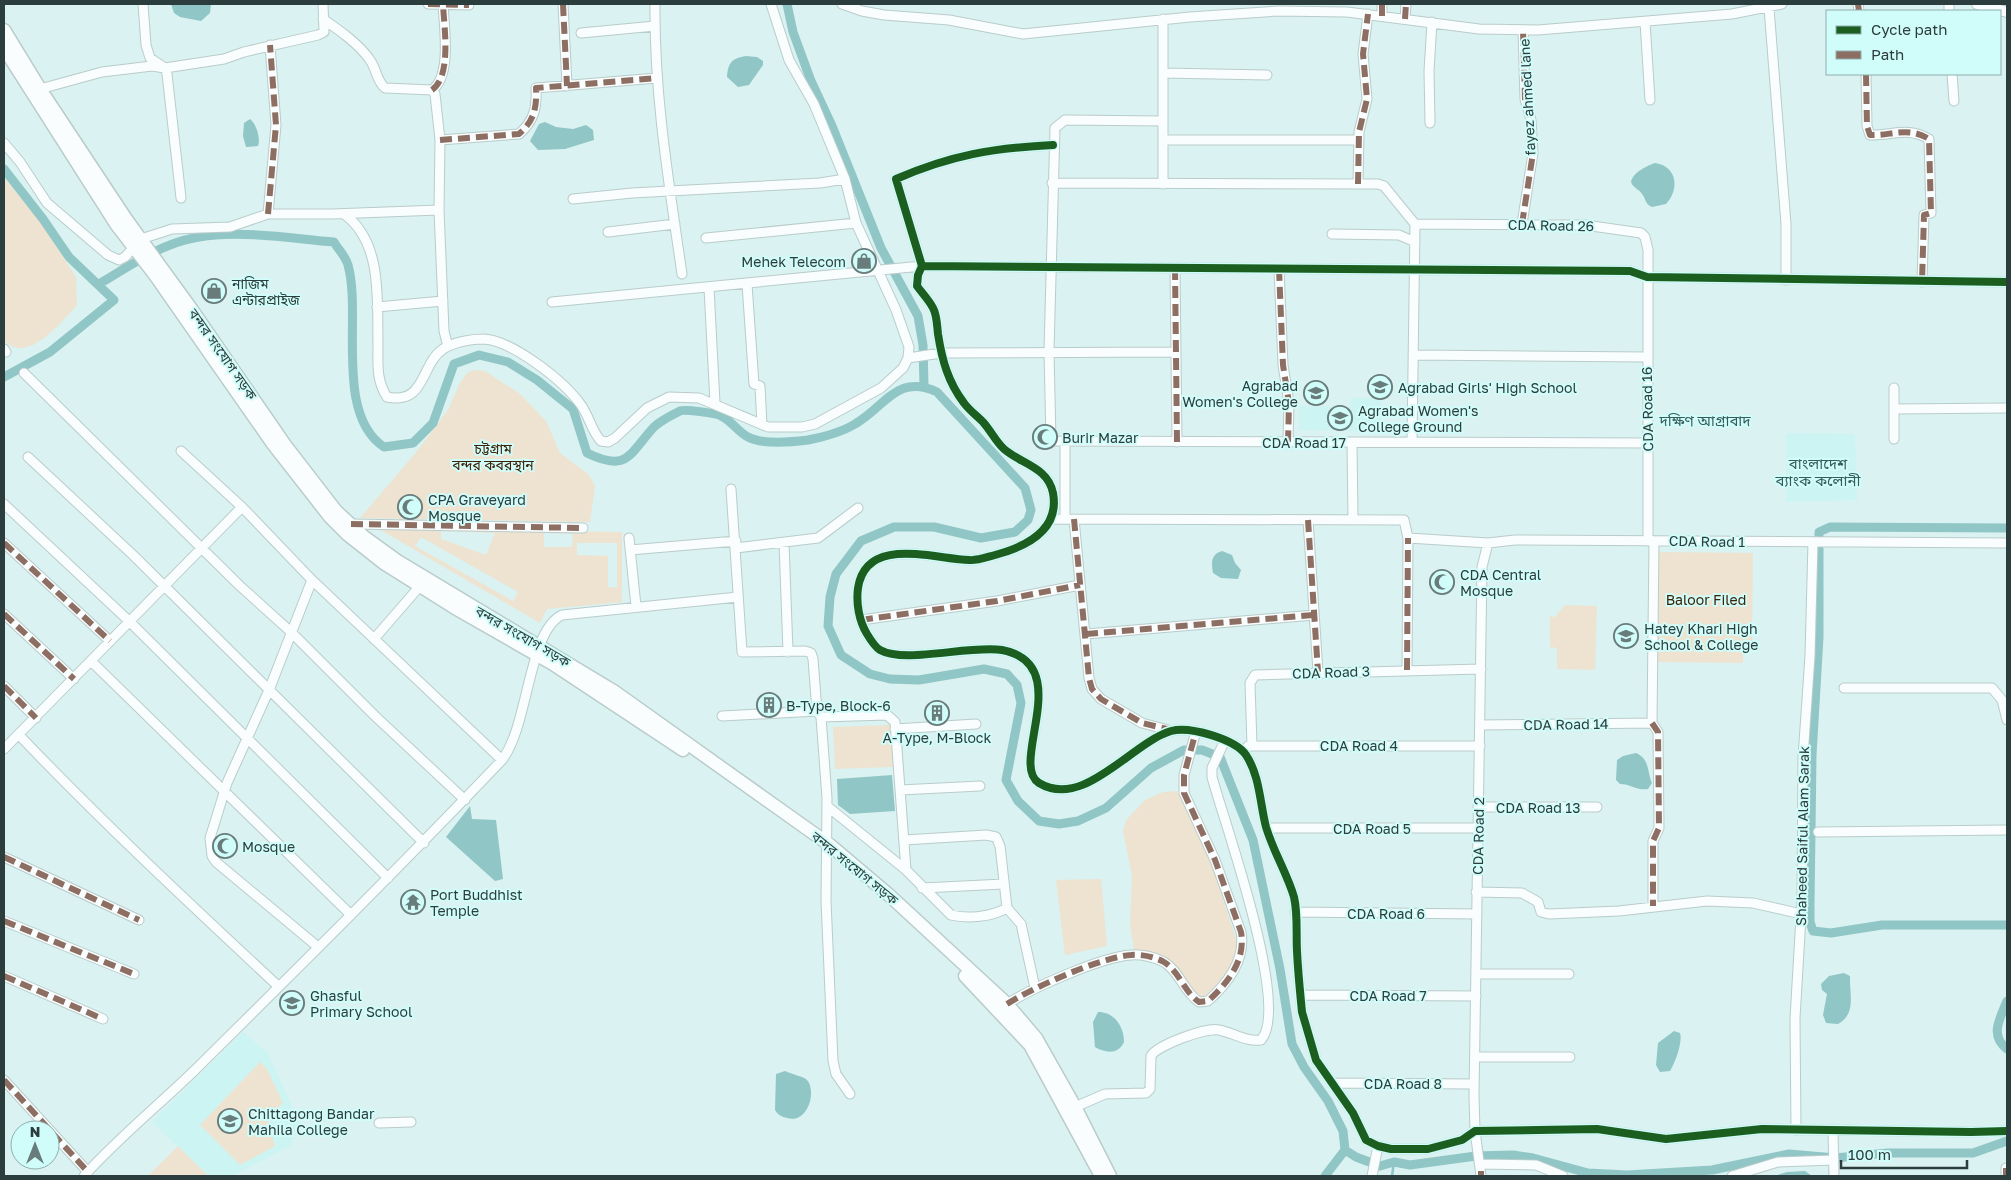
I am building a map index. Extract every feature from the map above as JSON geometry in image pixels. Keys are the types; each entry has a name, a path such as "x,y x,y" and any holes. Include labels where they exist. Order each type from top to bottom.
{"highway":[{"name":"বন্দর সংযোগ সড়ক","path":"4,30 139,244 285,445 326,498 351,524 363,536 399,562 538,650 825,847 909,912 1024,1023 1048,1056 1110,1176"},
{"name":"বন্দর সংযোগ সড়ক","path":"4,48 92,188 139,244"},
{"name":"বন্দর সংযোগ সড়ক","path":"159,272 273,444 330,517 366,550 420,586 538,650"},
{"name":"বন্দর সংযোগ সড়ক","path":"825,847 932,943 1021,1034 1037,1056 1101,1176"}],"main road":[{"path":"1977,4 2000,10"}],"street":[{"path":"144,4 146,45 150,58 165,68 180,198"},
{"path":"40,89 102,72 152,66 165,68 224,59 270,45 324,32 323,4"},
{"path":"428,4 469,5"},
{"path":"323,19 366,54 380,83 385,88 432,90 437,86 444,70 443,4"},
{"path":"563,4 567,86"},
{"path":"655,4 657,78 670,192 682,274"},
{"path":"771,4 789,60 814,104 845,179 856,223 881,269 906,335 911,357"},
{"path":"842,4 884,15 948,20 1023,34 1163,19 1278,10 1368,14 1479,29 1524,30 1732,14 1782,4"},
{"path":"1382,4 1382,16"},
{"path":"1404,18 1406,4"},
{"path":"1769,8 1786,224 1786,280"},
{"path":"1358,184 1358,140 1360,123 1367,100 1363,54 1368,14"},
{"path":"1163,19 1163,184"},
{"path":"1430,123 1429,71 1432,22"},
{"path":"1646,22 1650,100"},
{"path":"581,33 655,26"},
{"name":"fayez ahmed lane","path":"1522,224 1533,153 1531,120 1525,99 1524,30"},
{"path":"268,214 276,125 270,45"},
{"path":"1163,73 1267,75"},
{"path":"1866,75 1867,126 1870,135 1902,131 1922,134 1929,138 1931,213 1924,215 1922,282"},
{"path":"1952,75 1954,101"},
{"path":"440,140 519,134 531,121 535,112 536,88 657,78"},
{"path":"432,90 435,94 440,140 439,210 445,337 447,343 452,345"},
{"path":"1049,351 1054,128 1065,120 1163,121"},
{"path":"1163,140 1358,140"},
{"path":"4,143 20,162 47,203 108,255 119,260 139,244 172,229 230,227 268,214 344,214 439,210"},
{"path":"1053,145 973,152 943,160 896,180 922,266 918,275 917,286 932,306 939,353 944,370 966,406 982,420 1004,449 1032,465 1049,481 1053,490 1054,504 1051,519 1034,540 1020,547 985,558 970,560 938,555 904,554 887,555 874,560 865,568 858,584 857,598 861,620 868,638 879,649 896,654 998,650 1029,661 1034,671 1037,699 1037,725 1031,752 1030,774 1036,782 1047,786 1077,788 1172,731"},
{"path":"573,199 820,183 845,179"},
{"path":"1052,183 1378,184 1384,186 1414,224 1412,442"},
{"path":"344,214 355,222 365,235 371,252 377,307 378,373 380,386 387,396 398,399 412,394 442,349 468,340 486,339 534,361 554,376 579,402 601,441 608,442 615,438 646,408 669,397 699,398 762,425 787,428 815,424 880,388 911,357 939,353 1049,351 1176,352"},
{"path":"706,238 856,223"},
{"path":"608,232 675,224"},
{"name":"CDA Road 26","path":"1414,224 1594,226 1641,233 1647,243 1647,277"},
{"path":"1332,234 1399,235 1415,242"},
{"path":"552,302 922,266 1630,271 1647,277 2007,282"},
{"path":"1174,268 1177,442"},
{"path":"1279,269 1283,365 1289,403 1288,442"},
{"name":"CDA Road 16","path":"1647,277 1646,357 1651,541 1652,723 1658,732 1659,786 1659,828 1652,840 1653,906"},
{"path":"747,284 754,384 760,386 762,425"},
{"path":"709,288 714,403"},
{"path":"377,307 443,301"},
{"name":"CDA Road 17","path":"1049,351 1051,440 1648,443"},
{"path":"1413,355 1646,357"},
{"path":"24,373 240,586 291,632 375,716 465,800"},
{"path":"1894,388 1894,438"},
{"path":"1895,409 2006,408"},
{"path":"1065,441 1069,519 1080,585 1089,678 1092,689 1096,694 1142,723 1225,742 1238,746 1246,755 1254,774 1266,828 1294,898 1301,995 1306,1030 1316,1060 1353,1113 1366,1140 1377,1148 1428,1149 1462,1140 1475,1131 1597,1129 1666,1139 1748,1130 1796,1130 1833,1133 2002,1131"},
{"path":"1352,442 1353,520"},
{"path":"181,451 242,507 312,580 502,760"},
{"path":"28,457 164,586 424,843"},
{"path":"731,489 742,652 811,653 819,714 827,806 825,847 833,1061 836,1074 850,1094"},
{"path":"4,504 129,621 388,878"},
{"path":"4,749 242,507"},
{"path":"630,550 784,543 818,538 858,508"},
{"path":"1051,519 1404,520 1408,538 1407,670"},
{"path":"1308,520 1318,672"},
{"path":"351,524 583,528"},
{"path":"629,538 636,606"},
{"name":"CDA Road 1","path":"1408,538 1488,543 1515,540 2007,543"},
{"name":"Shaheed Saiful Alam Sarak","path":"1796,1130 1794,1018 1801,914 1803,757 1810,656 1813,542"},
{"path":"4,543 110,641"},
{"path":"784,543 788,652"},
{"name":"CDA Road 2","path":"1481,1176 1475,1131 1474,1084 1476,892 1482,567 1488,543"},
{"path":"312,580 269,690 224,792 210,838 212,856 216,862 318,947"},
{"path":"861,620 997,601 1080,585"},
{"path":"374,639 420,586"},
{"path":"4,1080 86,1174 175,1090 424,843 502,760 509,751 518,732 538,650 551,621 562,615 738,597"},
{"path":"4,614 74,679"},
{"path":"1086,634 1314,616"},
{"path":"91,661 351,915"},
{"name":"CDA Road 3","path":"1252,746 1251,678 1261,674 1481,669"},
{"path":"4,686 36,718"},
{"path":"1844,688 1992,688 2002,700 2007,720"},
{"path":"722,716 819,714 887,715 892,717 895,729 906,870"},
{"name":"CDA Road 14","path":"1480,725 1652,723"},
{"path":"895,729 976,724"},
{"path":"1006,1004 1035,988 1096,965 1131,955 1147,956 1164,962 1173,970 1189,995 1199,1002 1208,1001 1232,974 1240,959 1243,944 1241,932 1215,860 1187,806 1184,794 1184,775 1195,734"},
{"path":"19,735 77,796 278,986"},
{"path":"1075,1107 1105,1094 1146,1092 1150,1089 1152,1083 1151,1056 1160,1047 1217,1029 1252,1042 1261,1040 1267,1030 1268,1008 1260,944 1212,776 1212,768 1225,742"},
{"name":"CDA Road 4","path":"1238,746 1480,746"},
{"path":"900,790 980,786"},
{"path":"827,806 906,870 951,915 959,917 984,916 1007,908"},
{"name":"CDA Road 13","path":"1478,807 1597,807"},
{"name":"CDA Road 5","path":"1266,828 1478,828"},
{"path":"1818,832 2007,830"},
{"path":"904,840 986,834 996,837 1000,846 1007,908 1021,924 1035,988"},
{"path":"4,857 139,920"},
{"path":"922,888 1004,884"},
{"path":"1476,892 1522,893 1538,902 1542,912 1549,914 1619,911 1685,902 1732,902 1753,903 1801,914"},
{"name":"CDA Road 6","path":"1296,912 1477,914"},
{"path":"4,920 134,974"},
{"path":"1476,974 1569,974"},
{"path":"4,976 103,1019"},
{"name":"CDA Road 7","path":"1301,995 1476,996"},
{"path":"1475,1056 1570,1057"},
{"name":"CDA Road 8","path":"1332,1083 1474,1084"},
{"path":"379,1123 411,1122"},
{"path":"1833,1133 1834,1176"},
{"path":"1372,1176 1377,1148"},
{"path":"1732,1176 1778,1162 1834,1159"},
{"path":"1480,1163 1536,1166 1563,1176"}],"shaded area":[{"path":"171,4 211,4 210,13 201,21 180,17 174,13"},
{"path":"746,56 757,57 763,61 763,65 749,85 738,87 727,77 728,68 737,58"},
{"path":"250,119 256,127 259,143 258,146 246,147 243,136 244,123"},
{"path":"545,122 556,127 573,129 586,125 593,130 594,140 565,149 538,150 530,141 539,124"},
{"path":"1655,163 1662,165 1672,173 1674,185 1673,192 1666,204 1652,207 1631,182 1637,172"},
{"name":"Agrabad Women's College Ground","path":"1351,398 1381,398 1380,431 1299,430 1299,406 1351,407"},
{"path":"1786,433 1855,434 1857,500 1786,502"},
{"path":"1222,551 1232,555 1235,563 1241,570 1238,579 1221,578 1213,573 1213,559 1218,552"},
{"path":"1636,753 1646,762 1652,783 1648,789 1620,784 1616,780 1617,760 1623,756"},
{"path":"892,775 895,811 850,814 838,805 837,779"},
{"path":"470,806 472,819 496,820 503,879 495,881 446,837"},
{"path":"1844,973 1850,976 1851,1002 1848,1015 1838,1024 1826,1023 1823,1015 1827,994 1822,990 1821,984 1829,976"},
{"path":"1098,1012 1114,1018 1120,1026 1124,1042 1115,1051 1103,1051 1095,1047 1093,1022"},
{"path":"1674,1031 1680,1033 1681,1037 1676,1058 1670,1071 1660,1072 1656,1065 1658,1043"},
{"path":"243,1032 268,1053 299,1122 290,1146 232,1176 209,1176 152,1122"},
{"path":"785,1071 807,1080 810,1085 811,1098 809,1105 805,1112 794,1119 782,1116 775,1110 776,1074"},
{"path":"1805,1171 1812,1176 1774,1176 1787,1172"}],"green space":[{"path":"4,177 41,223 76,277 77,305 43,339 23,348 13,347 4,340"},
{"name":"চট্টগ্রাম বন্দর কবরস্থান","path":"474,370 485,371 520,394 546,421 560,453 589,475 595,486 590,522 360,518 418,450 448,410 459,385 467,373"},
{"path":"379,529 622,532 622,602 547,609 540,623","holes":["441,531 495,533 486,555 441,539","544,533 573,534 572,547 544,547","421,537 518,592 513,601 415,546","577,543 617,543 617,588 608,587 608,556 577,555"]},
{"name":"Baloor Filed","path":"1659,552 1753,553 1752,646 1743,647 1743,663 1658,662"},
{"path":"1565,605 1597,606 1595,670 1557,669 1557,648 1550,647 1550,616 1555,617"},
{"path":"892,725 893,767 835,769 833,727"},
{"path":"1177,791 1210,860 1237,942 1232,966 1218,984 1203,997 1192,992 1181,973 1166,958 1134,949 1130,925 1132,876 1123,831 1126,820 1145,800 1163,792"},
{"path":"1101,879 1107,946 1065,955 1056,880"},
{"path":"260,1062 267,1069 283,1103 267,1118 275,1146 240,1165 200,1125"},
{"path":"178,1146 208,1176 148,1176"}],"waterway":[{"path":"787,4 793,32 811,81 832,126 881,248 918,316 923,345 924,386"},
{"path":"4,169 43,219 69,257 114,300 50,352 4,377"},
{"path":"99,284 152,253 189,239 230,234 251,234 334,242 347,262 352,286 352,362 354,388 359,412 369,432 384,447 413,443 433,423 454,364 479,355 508,362 537,380 573,409 587,453 611,461 620,461 626,458 654,427 680,411 721,416 744,435 754,440 794,442 820,437 850,427 901,389 923,387 937,392 1025,488 1031,510 1028,520 1015,532 981,538 934,527 894,527 861,541 836,574 830,597 828,626 841,655 870,674 890,679 919,680 984,669 1007,674 1017,685 1021,703 1006,780 1018,801 1039,821 1059,824 1078,821 1106,808 1151,768 1184,750 1202,750 1220,757 1253,840 1280,969 1292,1044 1304,1067 1328,1101 1343,1131 1345,1150 1325,1176"},
{"path":"1819,535 1819,532 1830,527 2007,528"},
{"path":"1819,549 1819,637 1812,755 1810,922 1813,931 1831,933 1882,925 2007,925"},
{"path":"2007,1001 1999,1020 1997,1032 1998,1038 2007,1049"},
{"path":"1345,1150 1356,1157 1380,1166 1394,1162 1410,1165 1476,1156 1513,1155 1533,1158 1588,1173 1627,1175 1712,1170 1789,1154 1835,1158 1888,1153 1973,1153 2007,1141"},
{"path":"1392,1176 1394,1162"}],"marked path":[{"path":"428,4 469,5"},
{"path":"432,90 438,83 445,63 443,4"},
{"path":"563,4 567,86"},
{"path":"1382,4 1382,16"},
{"path":"1405,19 1406,4"},
{"path":"1858,4 1859,10"},
{"path":"1358,184 1359,132 1367,99 1363,54 1368,14"},
{"path":"1522,224 1533,153 1531,120 1525,99 1523,30"},
{"path":"268,214 276,125 270,45"},
{"path":"1866,75 1867,126 1870,135 1907,132 1929,139 1931,213 1924,215 1922,282"},
{"path":"440,140 519,134 534,114 536,88 657,78"},
{"path":"1175,268 1177,442"},
{"path":"1279,269 1283,365 1289,403 1288,442"},
{"path":"1074,519 1089,678 1092,689 1101,699 1142,723 1171,730"},
{"path":"1308,520 1318,672"},
{"path":"351,524 583,528"},
{"path":"1407,670 1408,538"},
{"path":"4,543 110,641"},
{"path":"861,620 997,601 1080,585"},
{"path":"4,614 74,679"},
{"path":"1086,634 1314,615"},
{"path":"4,686 36,718"},
{"path":"1652,723 1658,732 1659,828 1653,841 1653,906"},
{"path":"1007,1004 1067,974 1102,961 1131,955 1148,956 1164,962 1174,971 1189,993 1199,1002 1208,1001 1229,979 1241,952 1241,932 1215,860 1184,793 1184,775 1196,731"},
{"path":"4,857 139,920"},
{"path":"4,921 134,974"},
{"path":"4,976 103,1019"},
{"path":"4,1080 88,1172"},
{"path":"2006,1168 2006,1176"},
{"path":"1481,1171 1481,1176"}],"cycle path":[{"path":"1053,145 1011,148 954,158 896,179 922,266 1630,271 1647,277 2007,282"},
{"path":"922,266 918,275 917,286 930,302 934,311 944,362 958,395 966,406 983,422 1001,446 1046,477 1053,493 1054,506 1051,518 1038,535 1006,552 972,560 921,554 903,554 887,556 874,561 864,572 858,588 857,600 864,629 878,649 891,654 921,655 988,649 1002,650 1024,659 1035,674 1038,693 1031,756 1032,772 1039,783 1056,789 1073,788 1090,782 1140,748 1171,731 1189,730 1212,735 1232,744 1246,755 1254,772 1266,827 1272,845 1294,897 1302,1012 1316,1060 1353,1113 1366,1140 1378,1146 1391,1149 1428,1149 1462,1140 1475,1131 1597,1129 1666,1139 1762,1129 2007,1131"}],"place":[{"name":"Mehek Telecom","path":"864,261"},
{"name":"নাজিম এন্টারপ্রাইজ","path":"214,291"},
{"name":"Agrabad Girls' High School","path":"1380,387"},
{"name":"Agrabad Women's College","path":"1316,393"},
{"name":"Agrabad Women's College Ground","path":"1340,418"},
{"name":"Burir Mazar","path":"1045,437"},
{"name":"CPA Graveyard Mosque","path":"410,507"},
{"name":"CDA Central Mosque","path":"1442,582"},
{"name":"Hatey Khari High School & College","path":"1626,636"},
{"name":"B-Type, Block-6","path":"769,705"},
{"name":"A-Type, M-Block","path":"937,713"},
{"name":"Mosque","path":"225,846"},
{"name":"Port Buddhist Temple","path":"413,902"},
{"name":"Ghasful Primary School","path":"292,1003"},
{"name":"Chittagong Bandar Mahila College","path":"230,1121"}],"district":[{"name":"দক্ষিণ আগ্রাবাদ","path":"1705,420"},
{"name":"বাংলাদেশ ব্যাংক কলোনী","path":"1818,472"}]}
